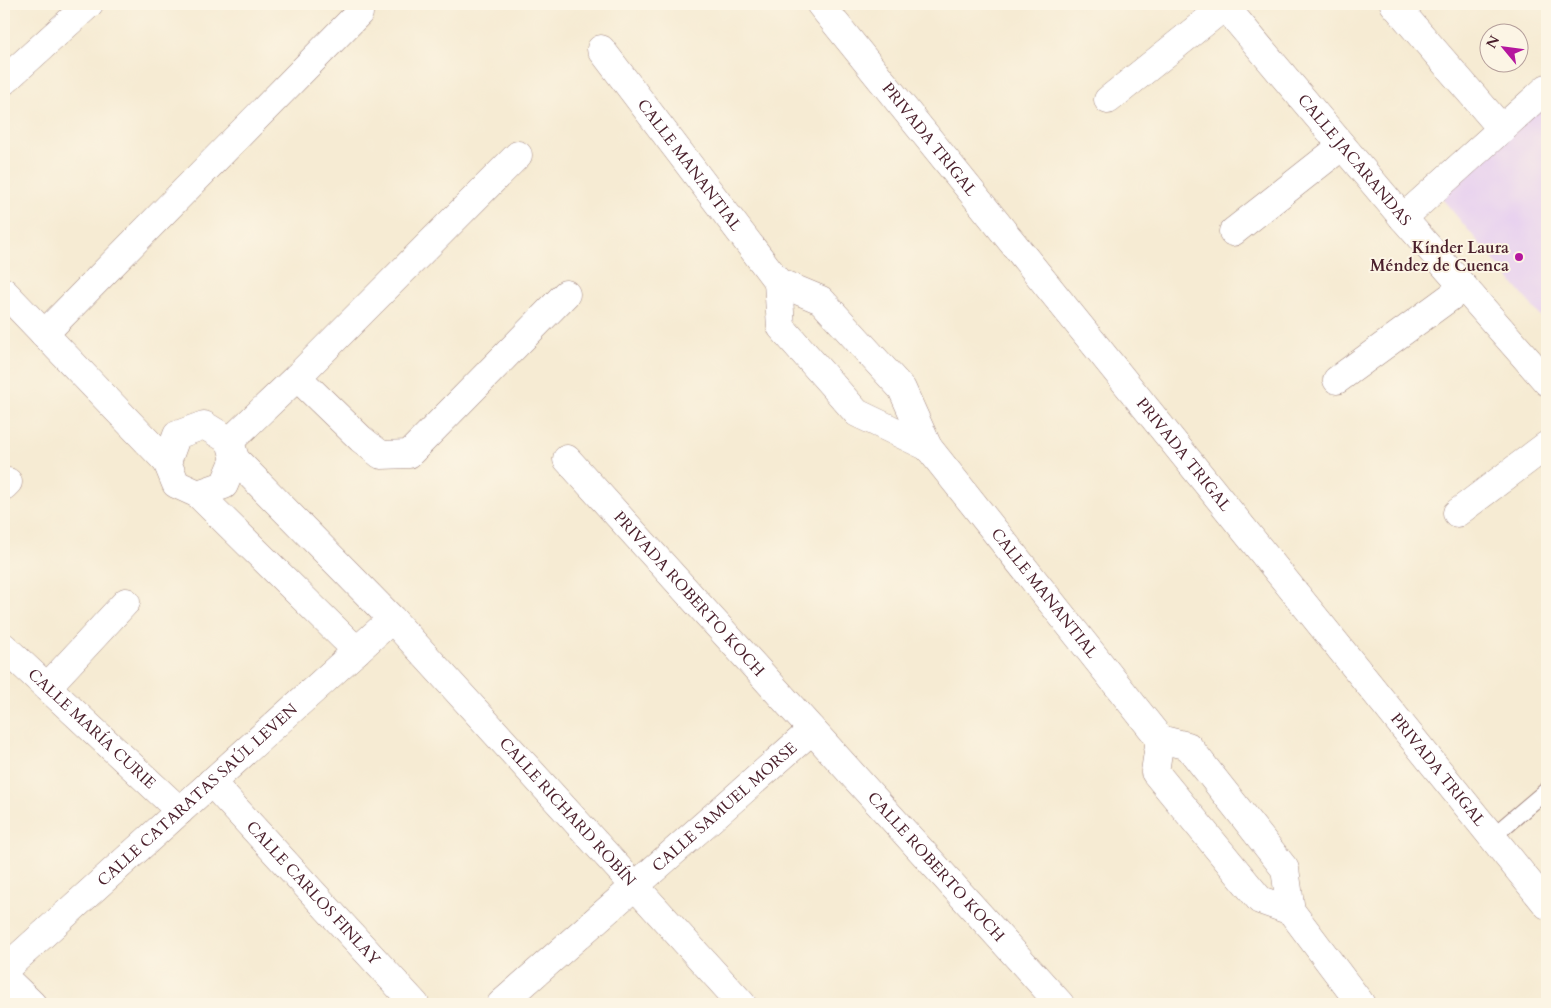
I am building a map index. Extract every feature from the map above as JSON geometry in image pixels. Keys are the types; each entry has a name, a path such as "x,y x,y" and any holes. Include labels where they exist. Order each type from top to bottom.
{"street":[{"path":"4,81 89,4"},
{"name":"PRIVADA TRIGAL","path":"820,4 1547,905"},
{"path":"1394,4 1502,129"},
{"path":"1108,100 1224,5"},
{"name":"CALLE JACARANDAS","path":"1224,5 1403,218 1547,382"},
{"path":"44,334 360,7"},
{"name":"CALLE MANANTIAL","path":"601,49 778,282 821,300 902,389 928,447 1160,739"},
{"path":"1403,218 1547,88"},
{"path":"1233,232 1342,146"},
{"path":"198,494 224,485 232,450 297,377 518,156"},
{"name":"CALLE MANANTIAL","path":"778,282 781,327 857,414 928,447"},
{"path":"1337,380 1464,287"},
{"path":"4,292 167,462 176,484 198,494 357,651"},
{"path":"297,377 361,439 382,455 409,454 566,294"},
{"path":"167,462 177,435 204,426 232,450"},
{"path":"1457,513 1547,445"},
{"name":"CALLE RICHARD ROBÍN","path":"232,450 392,619 742,1004"},
{"name":"PRIVADA ROBERTO KOCH","path":"567,459 812,730"},
{"path":"47,687 126,602"},
{"name":"CALLE CATARATAS SAÚL LEVEN","path":"4,970 392,619"},
{"name":"CALLE MARÍA CURIE","path":"4,647 180,811"},
{"name":"CALLE SAMUEL MORSE","path":"502,1004 812,730"},
{"name":"CALLE ROBERTO KOCH","path":"812,730 1060,1004"},
{"path":"1291,910 1260,900 1155,772 1160,739 1188,746 1285,869 1291,910 1361,1004"},
{"name":"CALLE CARLOS FINLAY","path":"211,782 415,1004"},
{"path":"4,977 32,1004"}],"lane":[{"path":"1492,837 1547,790"}],"shaded area":[{"name":"Kínder Laura Méndez de Cuenca","path":"1547,92 1547,324 1434,189"}],"place":[{"name":"Kínder Laura Méndez de Cuenca","path":"1519,257"}]}
